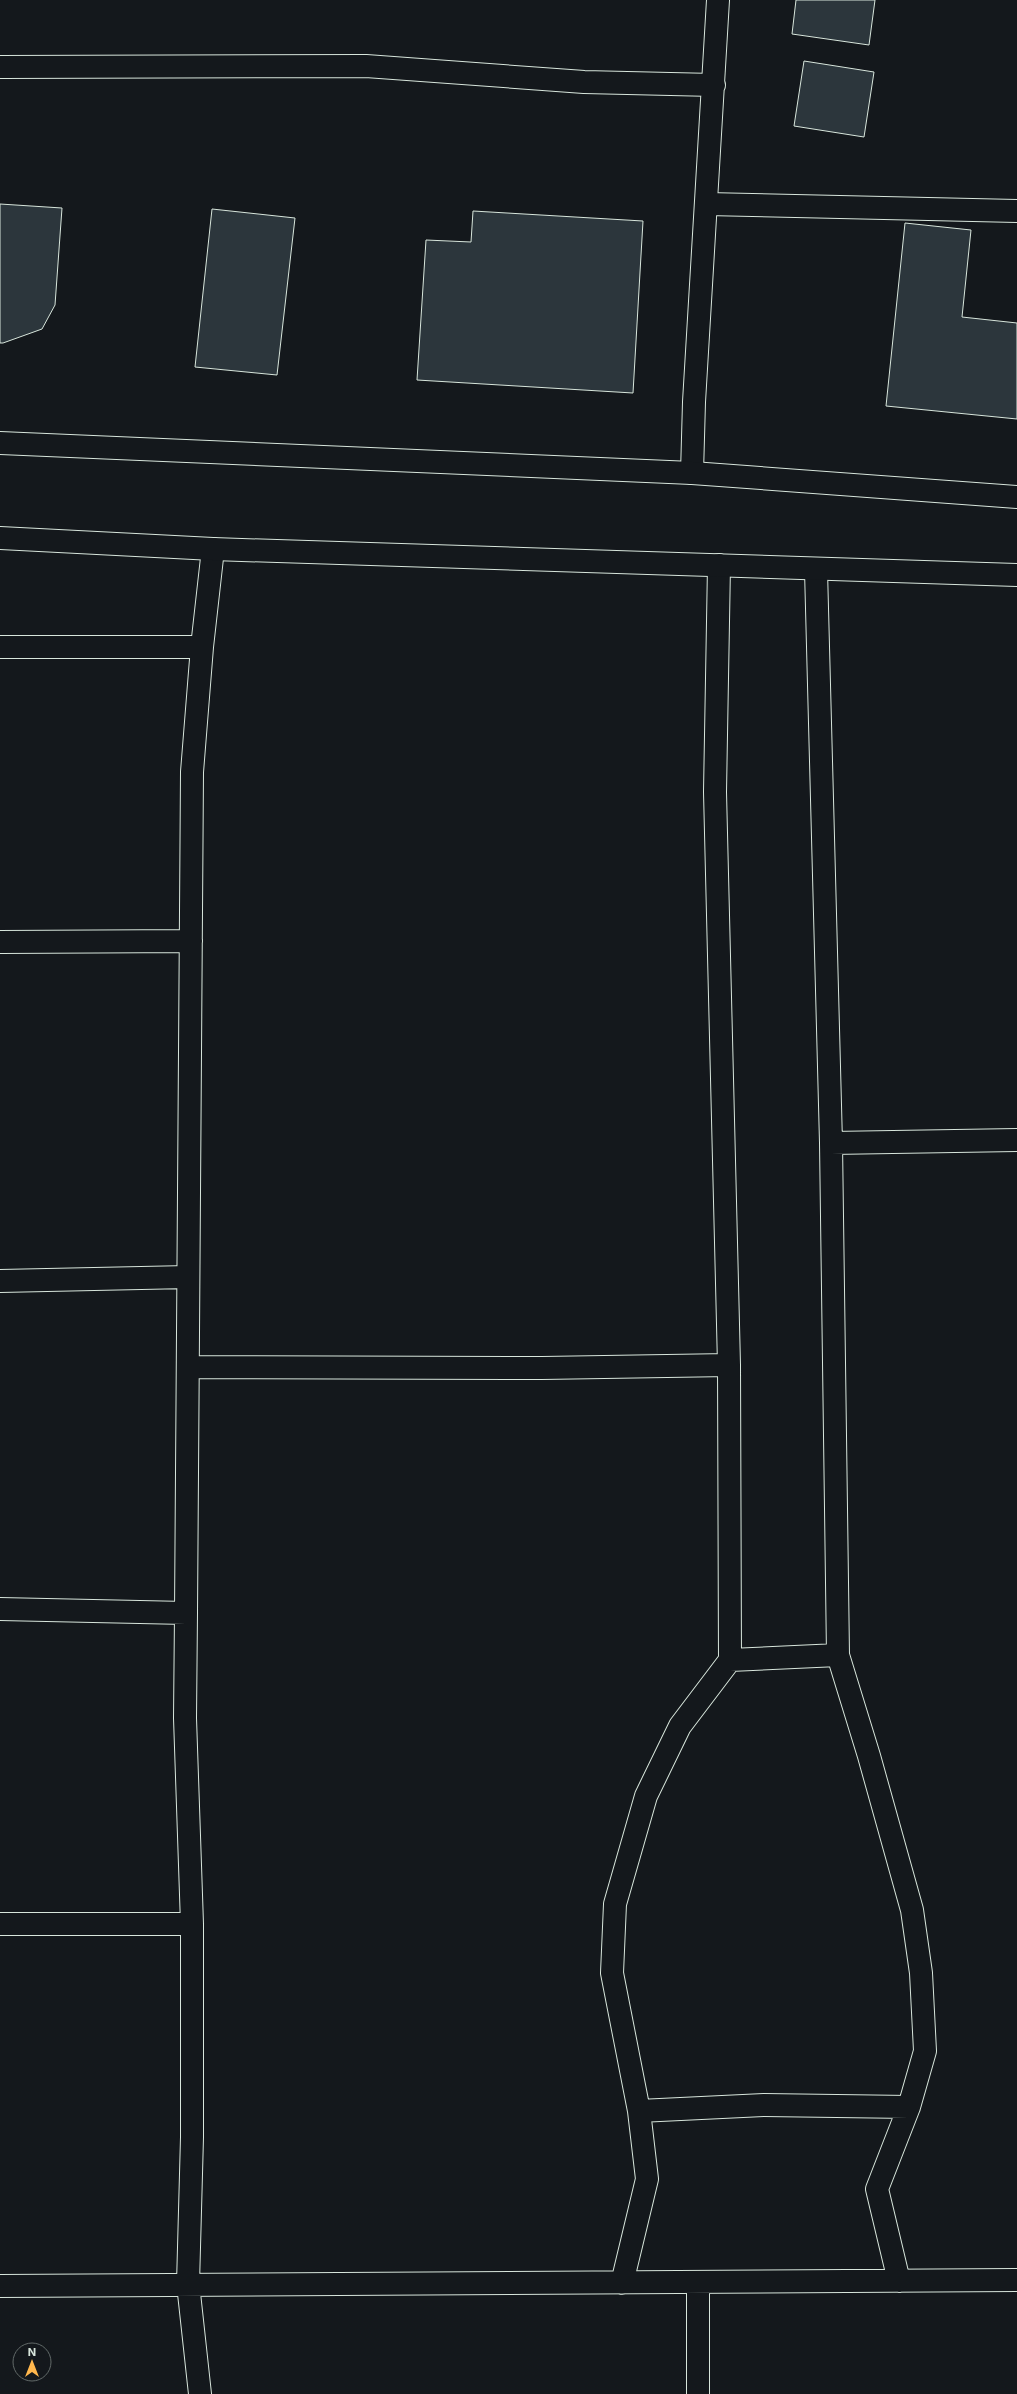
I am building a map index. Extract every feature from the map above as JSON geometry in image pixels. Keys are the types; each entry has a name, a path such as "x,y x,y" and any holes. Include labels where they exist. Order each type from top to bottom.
{"main road":[{"path":"692,473 694,402 718,0"},
{"path":"0,67 366,66 584,82 714,85"},
{"path":"707,204 1017,211"},
{"path":"0,443 692,473 1017,497"},
{"path":"0,538 213,549 719,565 816,570 1017,575"},
{"path":"200,2394 188,2284 192,2137 192,1924 185,1718 189,1367 188,1277 192,772 202,648 213,549"},
{"path":"622,2283 647,2179 638,2111 612,1973 615,1904 646,1796 680,1726 730,1660 729,1365 715,792 719,565"},
{"path":"816,570 831,1142 838,1655 869,1756 912,1910 921,1973 925,2051 909,2107 877,2189 899,2281"},
{"path":"0,647 202,648"},
{"path":"0,942 191,941"},
{"path":"831,1142 1017,1140"},
{"path":"0,1281 188,1277"},
{"path":"189,1367 542,1368 729,1365"},
{"path":"0,1609 186,1613"},
{"path":"730,1660 838,1655"},
{"path":"0,1924 192,1924"},
{"path":"638,2111 764,2105 909,2107"},
{"path":"0,2286 1017,2280"},
{"path":"698,2282 698,2394"}],"building":[{"path":"796,0 875,0 869,45 792,34"},
{"path":"804,61 874,72 864,137 794,126"},
{"path":"0,204 62,208 55,305 42,329 3,343 0,343"},
{"path":"212,209 295,218 277,375 195,367"},
{"path":"473,211 643,221 633,393 417,380 426,240 471,242"},
{"path":"905,223 971,230 962,317 1017,323 1017,419 886,406"}]}
